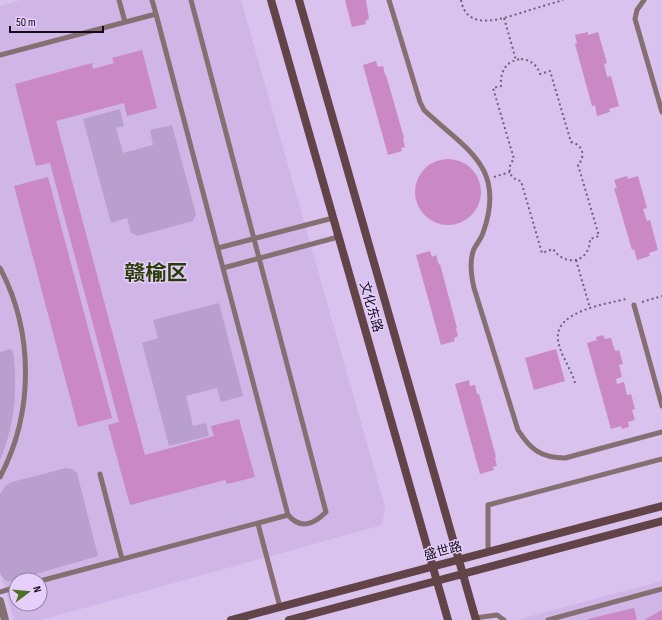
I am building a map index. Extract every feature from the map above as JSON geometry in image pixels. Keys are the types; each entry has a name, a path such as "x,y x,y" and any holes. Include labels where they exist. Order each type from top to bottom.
{"main road":[{"name":"文化东路","path":"271,0 448,620"},
{"name":"文化东路","path":"299,0 476,619"},
{"name":"盛世路","path":"231,620 662,506"},
{"name":"盛世路","path":"292,620 662,521"}],"street":[{"path":"0,601 5,620"}],"lane":[{"path":"119,0 125,22"},
{"path":"152,0 288,515 294,522 301,524 318,520 326,512 191,0"},
{"path":"389,0 420,102 424,110 468,147 479,161 487,179 490,199 488,219 481,239 474,248 471,275 518,430 524,440 532,449 544,455 556,458 565,458 662,432"},
{"path":"644,0 637,10 635,19 662,112"},
{"path":"0,55 156,14"},
{"path":"218,248 333,218"},
{"path":"223,268 338,237"},
{"path":"0,268 12,294 18,314 22,333 26,372 23,406 18,432 0,477"},
{"path":"634,305 662,406"},
{"path":"488,552 488,506 662,459"},
{"path":"100,474 122,559"},
{"path":"48,579 288,515"},
{"path":"258,524 280,607"},
{"path":"548,620 662,589"},
{"path":"476,619 496,615 504,620"}],"path":[{"path":"461,0 466,12 472,17 479,20 494,21 563,0"},
{"path":"504,18 516,60"},
{"path":"516,60 526,60 531,62 538,69 540,74 550,71 571,142 578,146 582,152 581,161 578,165 599,236 590,239 590,244 583,256 576,260 567,260 561,258 553,249 542,253 521,181 514,178 510,172 511,162 514,159 493,88 501,86 502,73 504,68 509,63 516,60"},
{"path":"487,179 510,172"},
{"path":"576,260 590,308"},
{"path":"575,383 560,347 558,336 560,327 565,321 590,308 626,299 634,305 662,296"}],"shaded area":[{"path":"21,0 241,0 385,507 382,525 41,620 14,620 12,612 48,612 48,572 8,572 8,599 0,572 0,6"},
{"path":"120,109 124,126 116,128 123,153 153,145 150,130 172,125 196,214 193,221 138,236 131,233 127,218 111,223 83,119"},
{"path":"219,303 243,396 221,402 217,388 186,396 193,426 206,423 209,436 169,446 142,343 158,338 153,320"},
{"path":"10,349 13,351 15,378 14,406 9,434 0,460 0,352"},
{"path":"66,468 72,469 77,473 98,556 43,572 8,572 8,582 1,576 0,494 6,485 12,482"},
{"path":"662,581 662,620 516,620"}],"building":[{"path":"345,0 366,0 369,19 365,21 366,24 352,27"},
{"path":"588,32 588,35 598,32 607,63 604,64 607,77 611,76 619,106 609,109 610,112 597,116 595,105 592,106 575,44 577,43 575,35"},
{"path":"142,50 157,108 127,116 124,103 56,121 145,455 214,436 211,426 239,419 255,477 227,484 225,480 130,505 108,425 119,422 50,163 36,166 15,84 92,63 93,69 114,63 112,58"},
{"path":"376,61 378,67 383,66 404,138 405,147 401,148 402,151 388,155 363,65"},
{"path":"442,159 454,159 461,161 472,168 479,179 481,192 479,205 472,216 461,223 454,225 442,225 435,223 424,216 417,205 415,198 415,186 417,179 424,168 435,161"},
{"path":"627,176 628,179 638,176 647,208 643,209 647,221 650,220 658,250 649,253 650,256 637,260 634,249 632,250 614,188 617,188 614,180"},
{"path":"48,177 112,418 78,427 14,186"},
{"path":"430,251 432,257 436,255 439,265 440,264 458,336 454,338 455,341 441,345 416,255"},
{"path":"603,335 605,339 611,338 615,351 619,350 623,364 619,365 622,377 616,379 617,384 624,382 627,395 631,394 635,409 632,410 635,420 628,422 629,427 622,429 621,426 611,429 587,343 597,340 596,337"},
{"path":"556,349 565,381 534,390 525,358"},
{"path":"469,380 470,386 475,385 477,394 479,394 496,457 497,466 493,467 494,470 480,474 455,384"},
{"path":"634,608 637,620 588,620 588,619"},
{"path":"662,610 662,620 644,620"}],"district":[{"name":"赣榆区","path":"156,273"}]}
